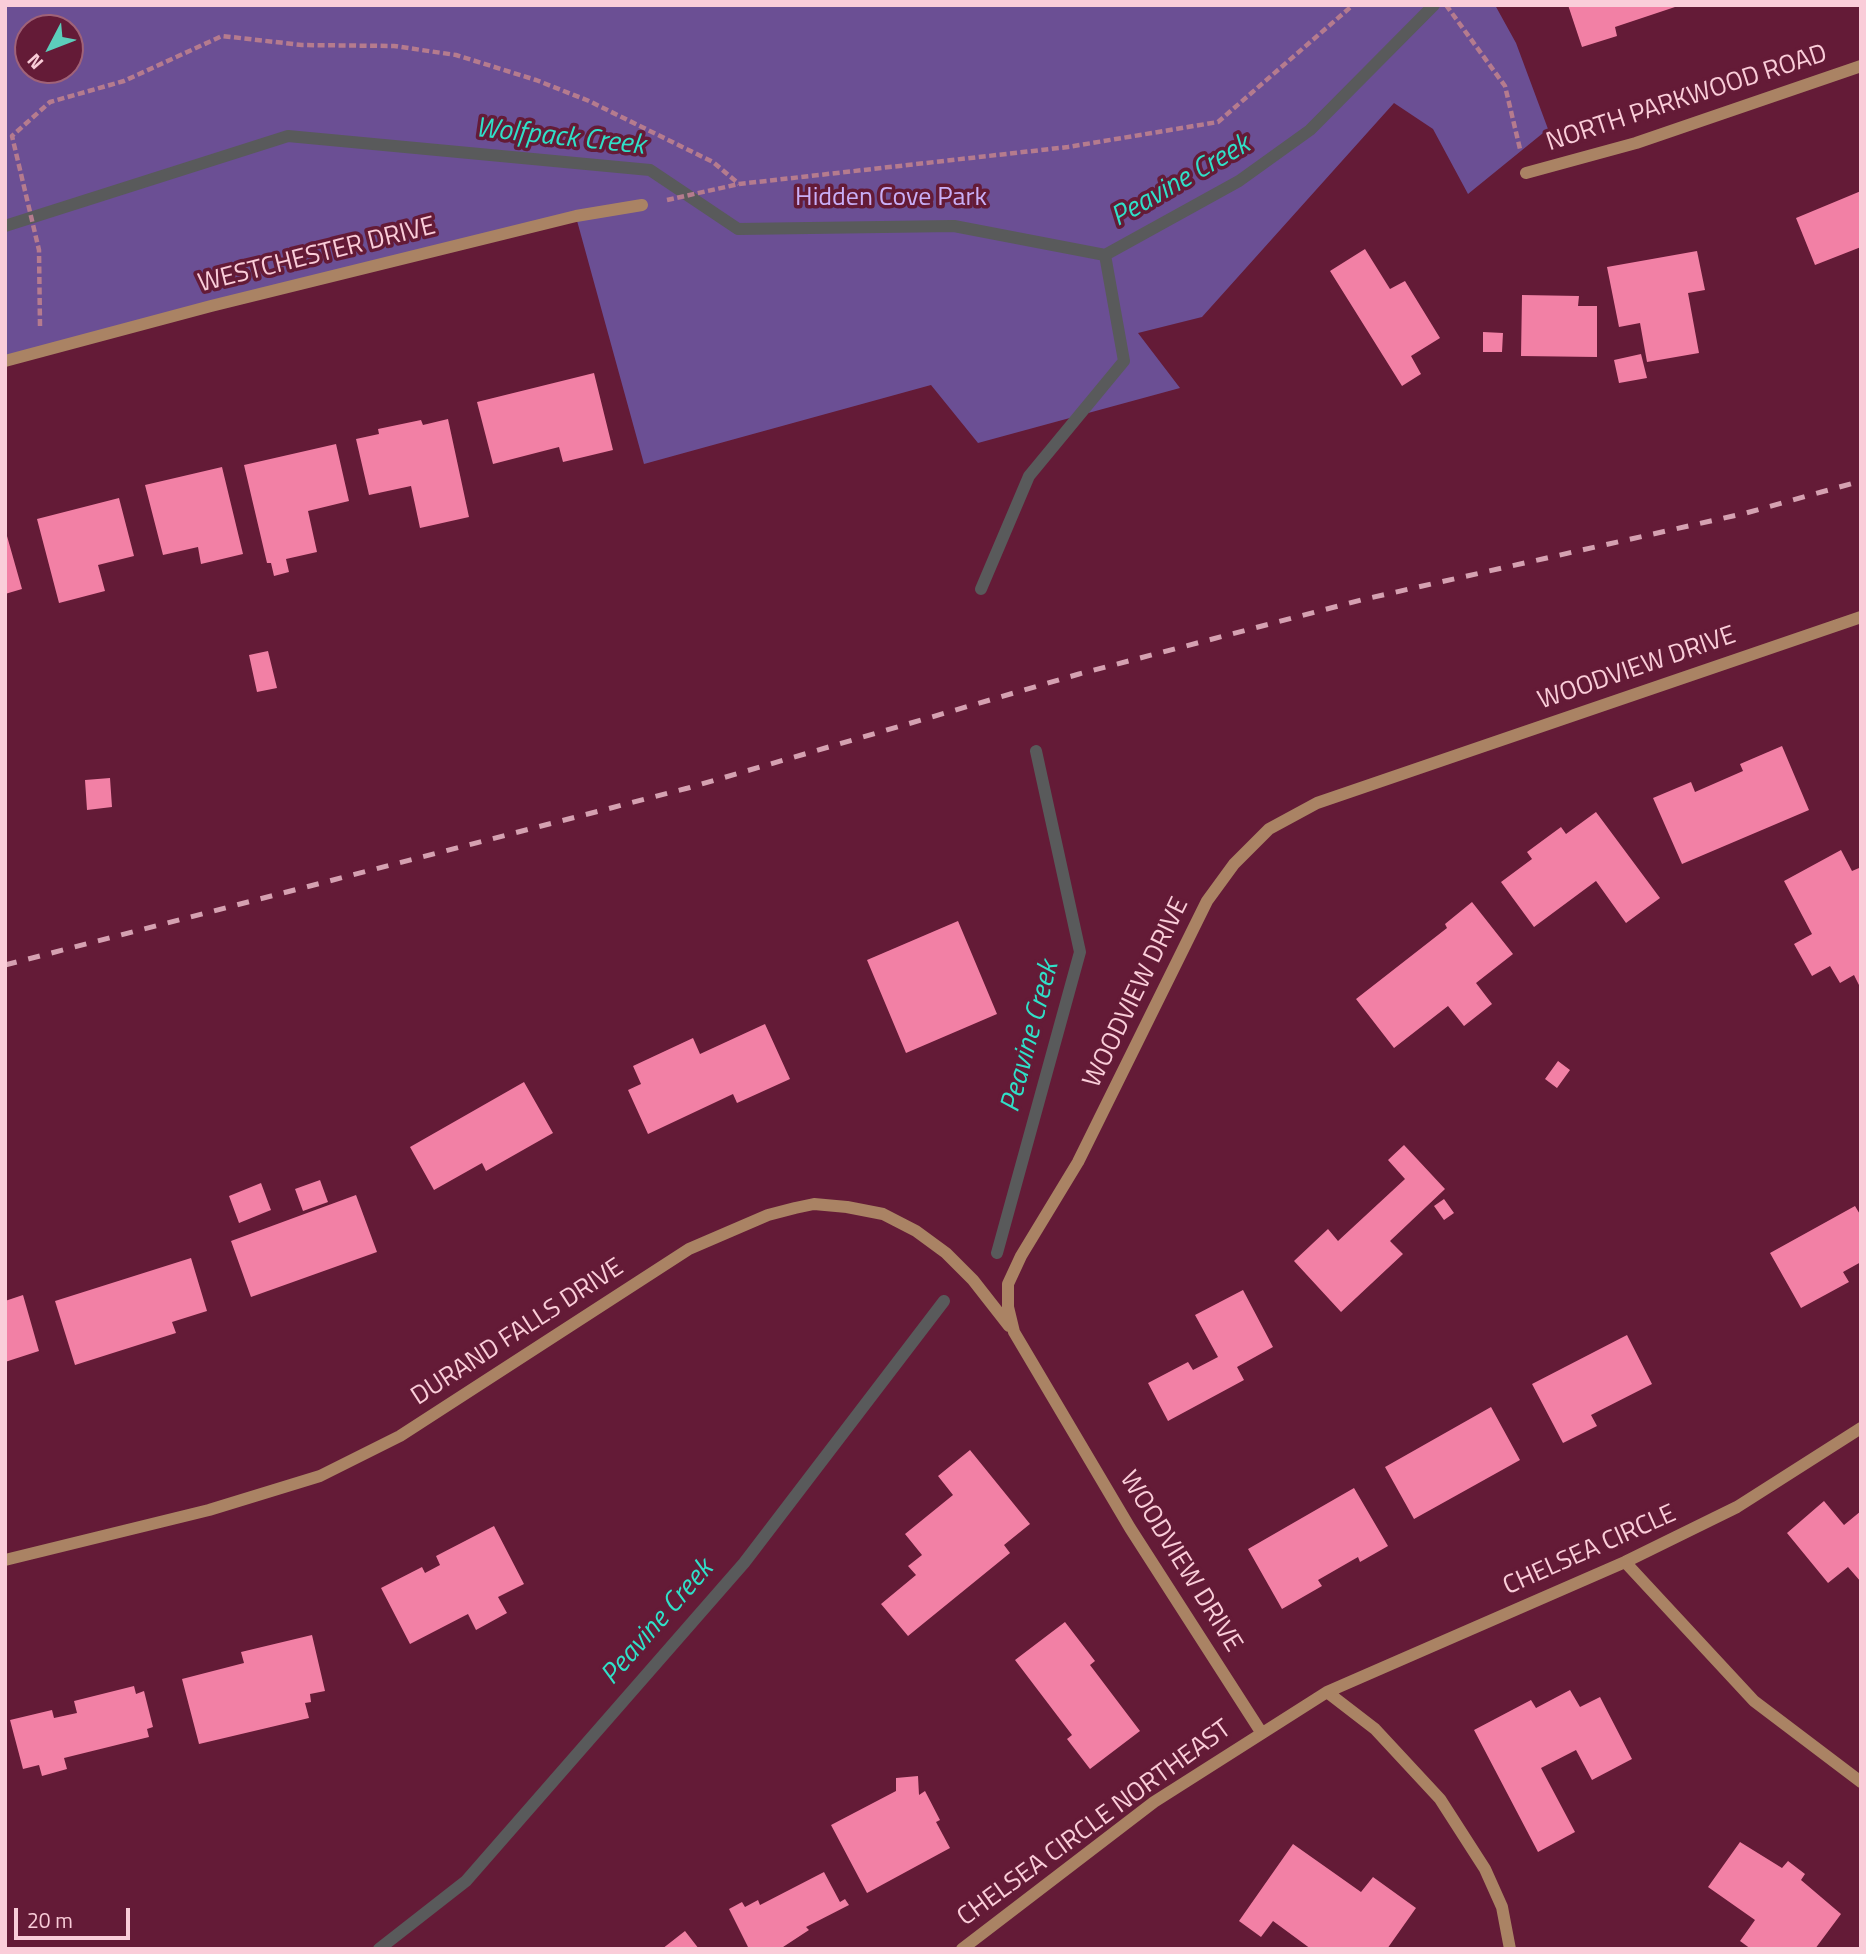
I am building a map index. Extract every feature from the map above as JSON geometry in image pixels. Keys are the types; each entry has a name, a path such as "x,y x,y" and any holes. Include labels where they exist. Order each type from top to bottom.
{"street":[{"name":"NORTH PARKWOOD ROAD","path":"1526,173 1636,143 1861,66"},
{"name":"WESTCHESTER DRIVE","path":"5,361 211,306 576,216 642,205"},
{"name":"WOODVIEW DRIVE","path":"1261,1732 1130,1528 1014,1332 1008,1307 1008,1284 1021,1256 1078,1162 1207,901 1234,864 1269,829 1317,803 1362,785 1861,617"},
{"name":"DURAND FALLS DRIVE","path":"5,1560 209,1510 320,1476 400,1436 689,1249 768,1215 814,1205 847,1206 883,1214 916,1231 946,1253 973,1280 1014,1332"},
{"name":"CHELSEA CIRCLE","path":"1326,1692 1625,1562 1737,1507 1861,1428"},
{"path":"1625,1562 1754,1702 1861,1782"},
{"name":"CHELSEA CIRCLE NORTHEAST","path":"962,1949 1154,1802 1326,1692"},
{"path":"1326,1692 1375,1729 1440,1799 1485,1869 1502,1907 1510,1949"}],"path":[{"path":"676,198 739,184 1068,147 1218,122 1353,5"},
{"path":"1447,5 1505,86 1526,173"},
{"path":"41,351 39,250 12,136 50,102 124,81 222,36 302,44 394,46 456,55 536,79 589,101 713,162 739,184"}],"green space":[{"name":"Hidden Cove Park","path":"5,5 1495,5 1516,43 1548,129 1468,194 1433,129 1394,103 1202,317 1138,333 1180,388 978,443 931,385 644,464 576,217 5,360"}],"building":[{"path":"1568,5 1678,6 1615,27 1617,36 1582,47"},
{"path":"1861,191 1861,247 1815,265 1796,218"},
{"path":"1365,249 1390,289 1405,281 1440,338 1411,356 1421,374 1402,386 1330,271"},
{"path":"1697,251 1705,290 1688,293 1699,353 1647,362 1640,323 1619,327 1607,267"},
{"path":"1522,295 1579,296 1578,306 1597,306 1597,357 1521,356"},
{"path":"1483,332 1503,333 1502,352 1483,352"},
{"path":"1641,354 1647,378 1619,383 1614,360"},
{"path":"594,373 613,450 563,462 559,447 493,464 477,402"},
{"path":"448,419 469,517 420,528 411,486 369,495 356,439 379,434 378,429 421,420 423,425"},
{"path":"336,444 349,501 308,511 317,552 286,559 289,572 274,576 271,563 267,563 244,465"},
{"path":"222,467 243,554 201,564 198,547 163,555 145,485"},
{"path":"119,498 134,556 98,565 105,591 59,603 37,519"},
{"path":"5,529 22,589 5,594"},
{"path":"268,651 277,688 257,692 249,655"},
{"path":"1782,746 1809,810 1682,864 1653,798 1691,782 1695,792 1743,771 1740,764"},
{"path":"110,778 112,807 87,810 85,780"},
{"path":"1596,812 1660,898 1626,923 1596,881 1534,927 1501,882 1532,859 1527,852 1561,827 1566,834"},
{"path":"1841,850 1852,871 1859,868 1861,871 1861,989 1854,975 1840,983 1830,966 1812,976 1794,944 1812,934 1784,881"},
{"path":"1472,902 1513,954 1476,983 1492,1004 1464,1026 1448,1006 1394,1048 1356,999 1447,928 1445,924"},
{"path":"958,921 997,1014 906,1053 867,960"},
{"path":"765,1024 790,1079 737,1103 733,1094 648,1134 628,1090 641,1084 633,1066 693,1038 700,1054"},
{"path":"1558,1061 1570,1070 1557,1088 1545,1079"},
{"path":"524,1082 553,1133 486,1171 482,1163 434,1190 410,1147"},
{"path":"1404,1145 1445,1189 1390,1241 1403,1254 1341,1312 1294,1261 1328,1229 1338,1241 1405,1179 1388,1160"},
{"path":"320,1180 328,1202 303,1211 295,1189"},
{"path":"261,1183 271,1210 239,1223 229,1196"},
{"path":"356,1195 377,1252 251,1297 231,1241"},
{"path":"1444,1199 1454,1213 1444,1220 1434,1206"},
{"path":"1855,1206 1861,1216 1861,1262 1843,1272 1849,1282 1801,1308 1770,1253"},
{"path":"191,1258 207,1311 172,1322 176,1333 75,1365 55,1301"},
{"path":"1243,1290 1273,1347 1237,1367 1244,1380 1168,1421 1148,1383 1188,1362 1193,1370 1218,1357 1195,1315"},
{"path":"23,1295 39,1351 5,1362 5,1301"},
{"path":"1627,1335 1652,1384 1591,1415 1597,1426 1563,1443 1532,1384"},
{"path":"1491,1407 1520,1460 1414,1519 1385,1467"},
{"path":"970,1450 1030,1524 1004,1545 1010,1553 908,1636 881,1604 916,1575 908,1566 922,1555 905,1534 953,1495 938,1476"},
{"path":"1354,1488 1388,1546 1360,1562 1358,1557 1318,1580 1322,1586 1282,1609 1248,1549"},
{"path":"1824,1501 1844,1525 1861,1511 1861,1582 1848,1567 1828,1583 1787,1533"},
{"path":"494,1526 524,1584 498,1597 507,1613 476,1630 468,1614 410,1644 381,1588 422,1567 425,1573 440,1565 436,1556"},
{"path":"1065,1622 1095,1661 1090,1665 1140,1731 1090,1769 1067,1739 1072,1735 1015,1660"},
{"path":"312,1635 325,1691 310,1694 311,1702 305,1703 309,1718 199,1744 182,1679 244,1663 241,1652"},
{"path":"134,1686 136,1694 144,1691 153,1727 147,1729 149,1737 64,1758 67,1769 42,1776 39,1765 23,1769 10,1720 52,1710 54,1718 77,1713 74,1701"},
{"path":"1570,1690 1580,1707 1600,1697 1632,1759 1592,1780 1576,1750 1541,1768 1575,1832 1538,1852 1474,1730 1531,1700 1536,1708"},
{"path":"918,1776 919,1795 925,1791 940,1820 936,1822 950,1848 867,1893 831,1825 896,1791 896,1778"},
{"path":"1740,1842 1782,1868 1788,1861 1805,1874 1801,1880 1841,1914 1815,1949 1751,1949 1740,1941 1755,1920 1708,1887"},
{"path":"1293,1844 1361,1892 1373,1877 1416,1908 1387,1949 1311,1949 1273,1921 1261,1937 1239,1921"},
{"path":"824,1872 840,1902 845,1899 849,1905 806,1927 809,1930 780,1949 749,1949 729,1909 742,1902 745,1907 758,1900 760,1905"},
{"path":"685,1931 699,1949 662,1949"}],"waterway":[{"name":"Peavine Creek","path":"981,589 1029,476 1124,361 1105,255 1239,181 1310,130 1434,5"},
{"name":"Wolfpack Creek","path":"5,226 288,136 650,170 738,229 954,226 1105,255"},
{"name":"Peavine Creek","path":"997,1253 1080,952 1036,751"},
{"name":"Peavine Creek","path":"379,1949 466,1881 744,1563 944,1301"}],"railway":[{"path":"5,965 688,788 1079,674 1365,599 1746,513 1861,481"}]}
